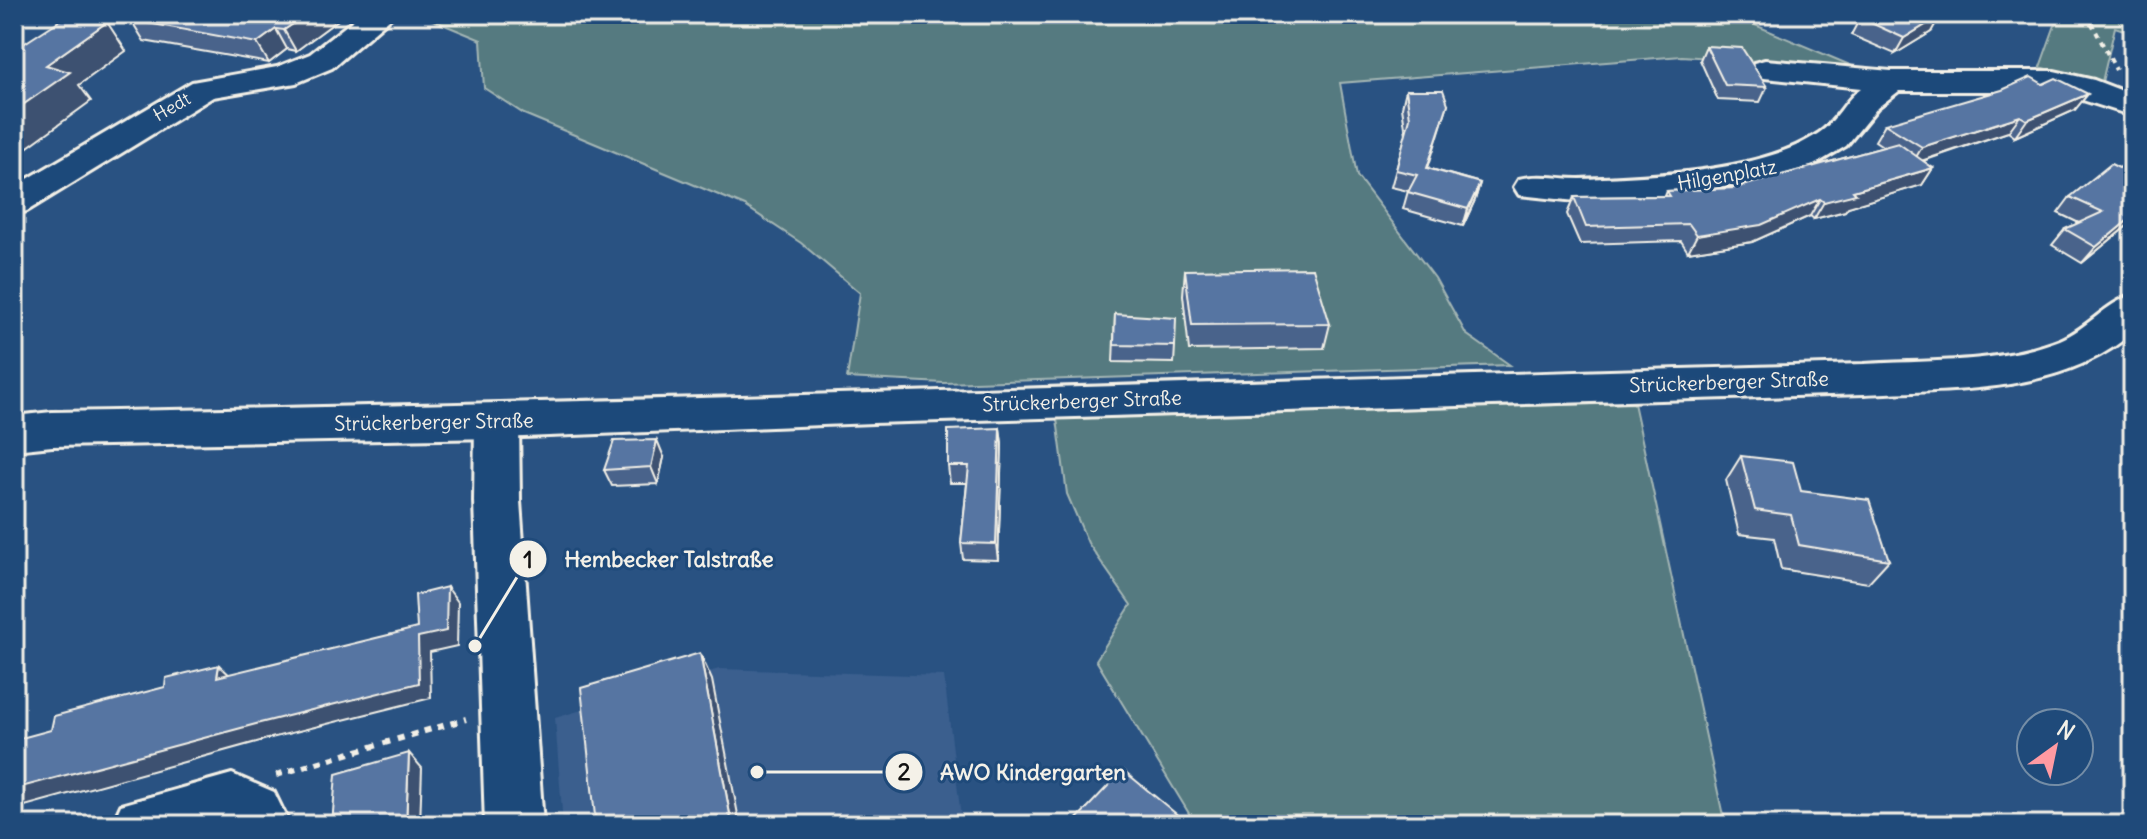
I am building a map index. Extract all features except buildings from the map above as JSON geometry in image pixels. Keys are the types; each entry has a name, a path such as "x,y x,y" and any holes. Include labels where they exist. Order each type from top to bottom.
{"main road":[{"name":"Hedt","path":"14,203 204,89 284,76 321,61 380,14"},
{"path":"1765,70 1891,81 2054,81 2082,87 2131,105"},
{"name":"Hilgenplatz","path":"1532,187 1576,190 1673,184 1789,164 1834,139 1865,101 1891,81"},
{"name":"Strückerberger Straße","path":"14,433 82,428 497,422 873,407 1864,379 1983,371 2034,362 2078,349 2113,328 2133,309"},
{"path":"497,422 497,501 514,825"},
{"path":"141,825 232,801 254,815"}],"path":[{"path":"2087,14 2110,55 2131,105"},
{"path":"254,815 276,775 509,706"}],"shaded area":[{"path":"719,669 944,676 962,825 563,825 555,718"}],"green space":[{"path":"418,14 1767,14 1750,23 1857,68 1682,56 1340,83 1357,176 1435,278 1466,334 1510,365 944,383 847,378 860,293 801,243 745,206 524,114 484,88 481,40"},
{"path":"2059,14 2133,14 2133,33 2115,27 2101,86 2040,67"},
{"path":"1634,403 1725,825 1196,825 1096,660 1131,605 1088,543 1067,494 1057,419"}],"place":[{"name":"Hembecker Talstraße","path":"475,646"},
{"name":"AWO Kindergarten","path":"757,772"}]}
